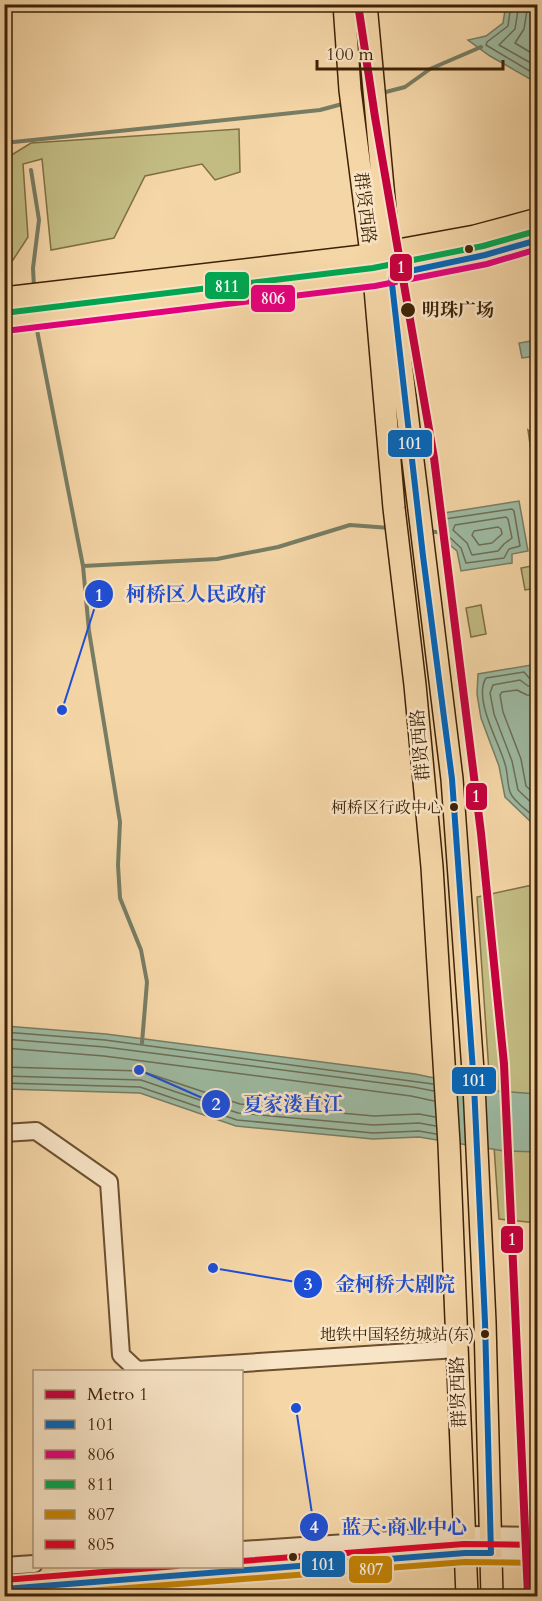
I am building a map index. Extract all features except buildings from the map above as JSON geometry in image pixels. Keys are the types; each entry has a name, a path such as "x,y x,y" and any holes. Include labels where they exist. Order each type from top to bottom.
{"main road":[{"name":"群贤西路","path":"344,4 354,119 380,253"},
{"name":"群贤西路","path":"366,4 376,114 380,253 394,508 432,867 449,1144 467,1596"},
{"path":"9,298 380,253 475,236 537,219"},
{"path":"11,321 382,276 485,255 537,240"},
{"name":"群贤西路","path":"382,276 418,512 452,779 474,1085 485,1322 492,1596"}],"street":[{"path":"4,1133 36,1131 109,1182 121,1355 137,1370 457,1349"},
{"path":"243,1550 491,1544 537,1536"},
{"path":"243,1566 464,1544"},
{"path":"491,1544 537,1554"},
{"path":"4,1566 33,1564"},
{"path":"4,1589 219,1568"}],"shaded area":[{"path":"239,129 240,172 215,180 202,164 145,176 114,238 51,250 42,159 23,164 28,237 13,260 5,262 5,159 31,143"},
{"path":"528,430 537,438 537,494"},
{"path":"537,565 537,588 525,590 521,568"},
{"path":"481,605 486,634 471,637 466,608"},
{"path":"537,884 537,1223 499,1219 477,897"}],"water":[{"path":"506,4 537,5 537,83 490,56 468,40 486,36 503,23"},
{"path":"537,340 537,356 522,358 519,343"},
{"path":"519,501 528,551 512,554 512,563 461,571 457,551 440,537 438,514"},
{"path":"531,665 532,673 538,673 538,822 532,823 505,797 499,766 481,718 477,694 478,674"},
{"path":"5,1026 106,1034 415,1074 498,1091 537,1094 537,1152 504,1151 419,1137 373,1139 236,1126 140,1093 5,1089"}],"waterway":[{"path":"382,93 405,87 430,69 481,47"},
{"path":"4,143 320,110 346,103"},
{"path":"31,170 39,220 33,268 34,288"},
{"path":"36,325 83,566 89,631 120,822 118,865 120,898 141,950 147,982 142,1043"},
{"path":"83,566 217,559 278,547 350,525 390,528"},
{"path":"427,531 444,533"}],"metro line":[{"name":"1","path":"358,4 375,117 434,458 481,833 504,1064 528,1596"}],"transit line":[{"name":"811","path":"4,313 373,268 483,246 536,231"},
{"name":"101","path":"4,1589 465,1553 491,1553 485,1322 474,1085 452,779 423,556 391,275 485,255 538,240"},
{"name":"806","path":"5,331 375,286 487,264 538,249"},
{"name":"805","path":"243,1561 464,1544 538,1545"},
{"name":"807","path":"24,1596 465,1562 538,1563"},
{"name":"805","path":"4,1580 152,1568"}],"place":[{"name":"明珠广场","path":"408,310"},
{"name":"柯桥区人民政府","path":"62,710"},
{"name":"柯桥区行政中心","path":"454,807"},
{"name":"夏家溇直江","path":"139,1070"},
{"name":"金柯桥大剧院","path":"213,1268"},
{"name":"地铁中国轻纺城站(东)","path":"485,1334"},
{"name":"蓝天·商业中心","path":"296,1408"}]}
